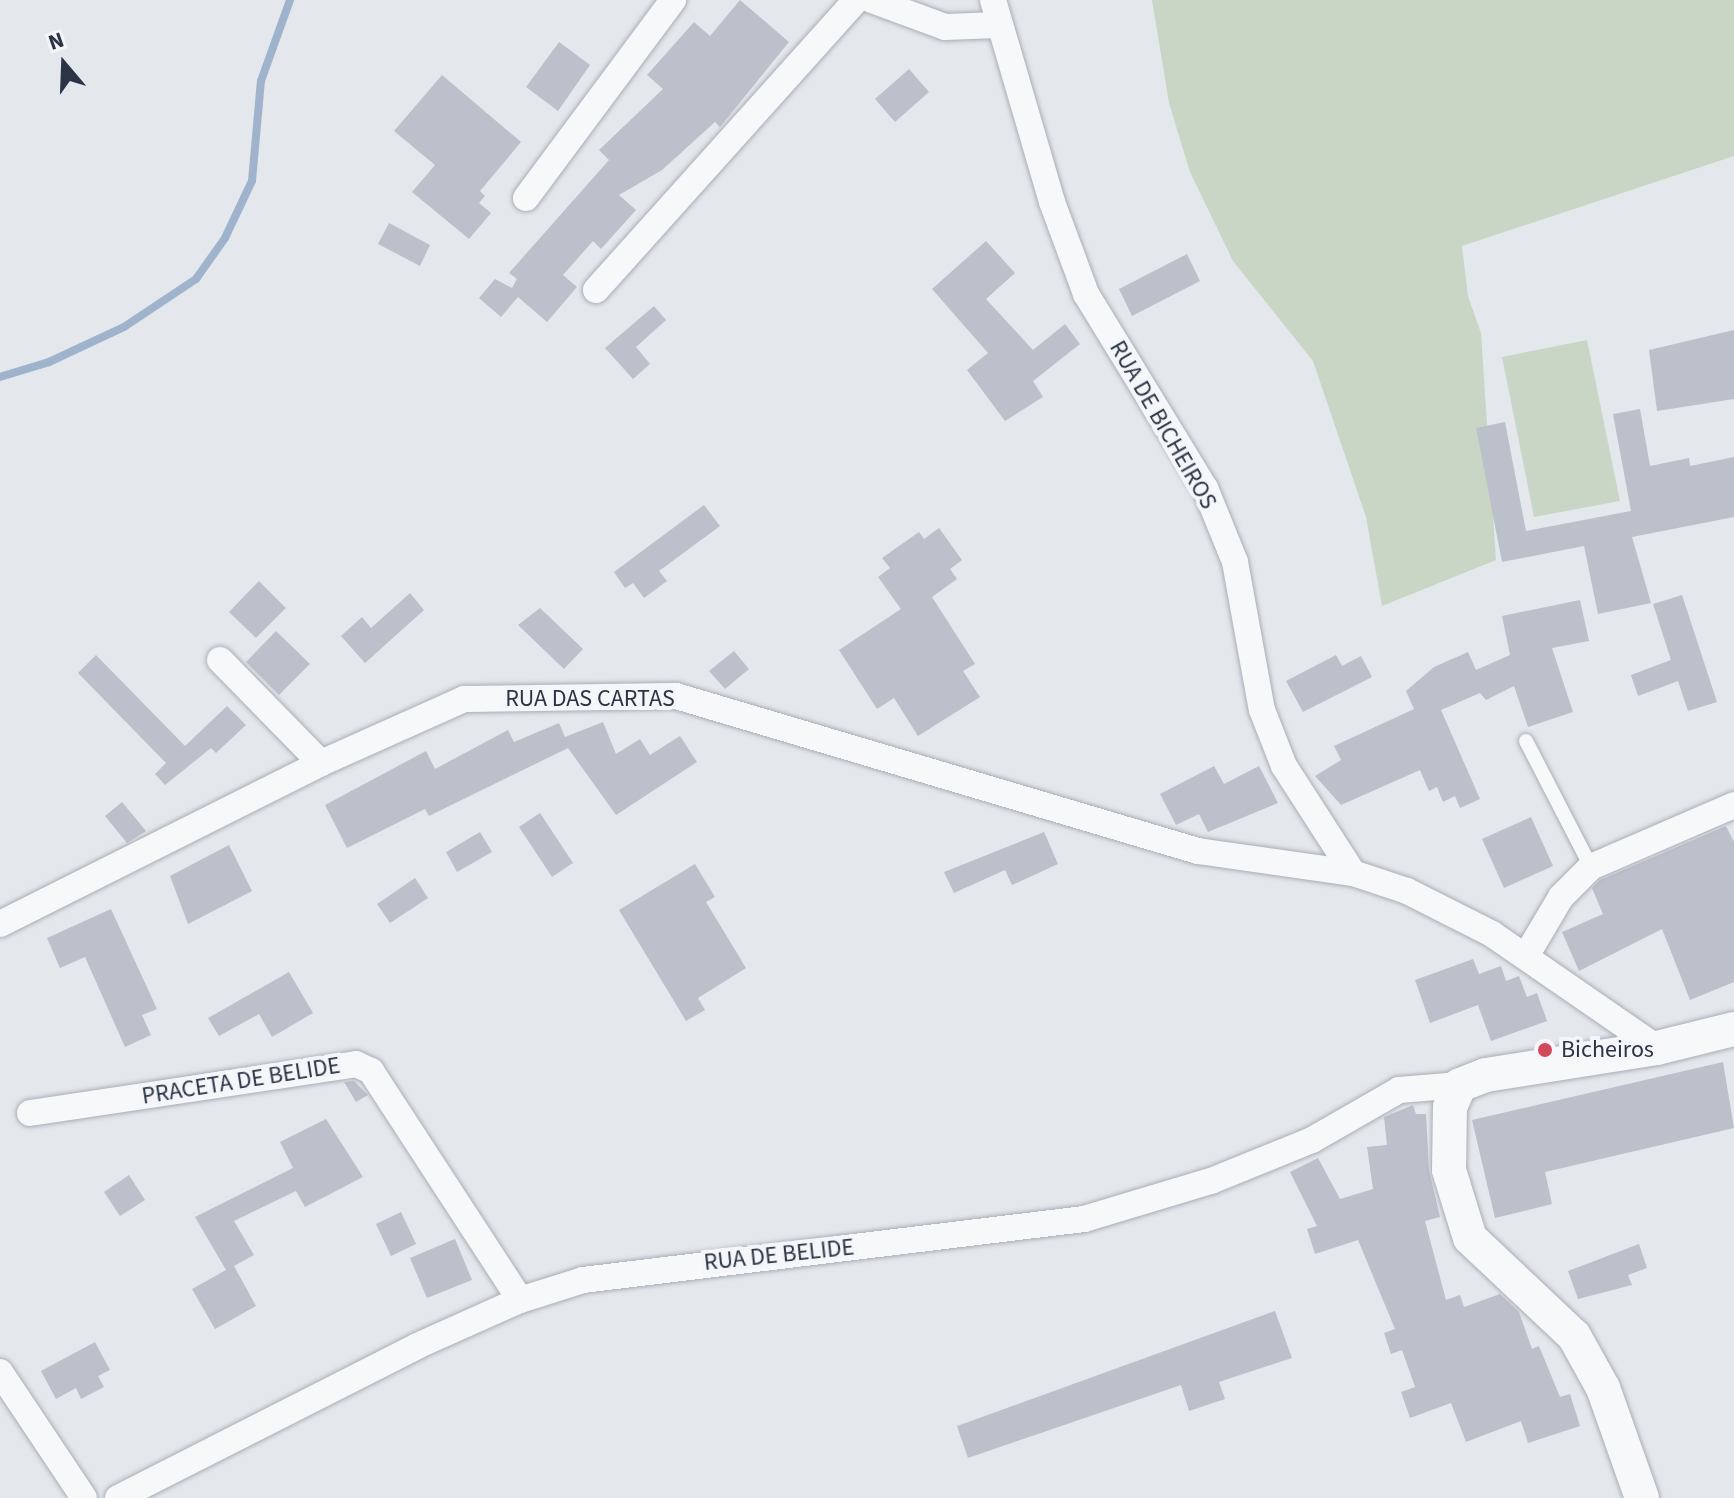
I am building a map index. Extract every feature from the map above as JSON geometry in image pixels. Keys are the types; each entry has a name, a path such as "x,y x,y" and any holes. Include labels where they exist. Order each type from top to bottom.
{"street":[{"path":"526,198 673,0"},
{"path":"596,290 856,0"},
{"path":"872,0 945,27 996,13"},
{"name":"RUA DE BICHEIROS","path":"996,13 1086,294 1205,488 1235,562 1262,710 1284,766 1353,873"},
{"path":"220,660 321,763"},
{"name":"RUA DAS CARTAS","path":"0,924 321,763 464,699 676,696 1198,851 1353,873"},
{"path":"1526,956 1561,897 1591,867 1734,805"},
{"path":"1353,873 1407,891 1526,956 1657,1048"},
{"path":"1642,1498 1603,1388 1574,1336 1470,1238 1461,1216 1446,1133 1460,1085 1525,1067 1657,1048 1734,1029"},
{"name":"PRACETA DE BELIDE","path":"30,1113 356,1064 371,1071 520,1300"},
{"name":"RUA DE BELIDE","path":"118,1498 417,1346 520,1300 583,1280 701,1262 1084,1219 1211,1181 1312,1140 1399,1090 1460,1085"},
{"path":"0,1372 84,1498"}],"lane":[{"path":"1526,741 1591,867"}],"green space":[{"path":"1152,0 1734,0 1734,156 1462,246 1468,296 1481,333 1496,560 1382,606 1366,517 1313,361 1233,261 1190,172 1169,103"},
{"path":"1587,340 1620,501 1534,517 1502,357"}],"building":[{"path":"740,0 789,42 720,127 715,122 662,170 619,195 636,210 601,249 593,241 563,275 577,287 547,322 518,297 501,317 479,298 495,279 512,288 517,279 509,273 609,160 599,150 663,89 647,75 694,22 710,36"},
{"path":"559,42 590,65 558,111 526,87"},
{"path":"909,69 929,92 895,122 875,99"},
{"path":"442,75 521,142 480,191 485,196 479,203 491,213 469,239 412,192 435,165 394,131"},
{"path":"389,223 430,245 420,266 378,244"},
{"path":"986,241 1015,273 986,299 1033,350 1065,324 1080,344 1033,381 1043,397 1005,421 967,370 988,353 932,289"},
{"path":"1187,254 1200,281 1132,316 1119,289"},
{"path":"654,306 666,320 636,347 650,364 633,379 605,348"},
{"path":"1734,330 1734,399 1657,411 1649,350"},
{"path":"1640,409 1650,466 1689,458 1690,466 1734,457 1734,517 1632,537 1651,603 1598,614 1584,546 1502,562 1476,428 1505,422 1526,531 1631,511 1613,414"},
{"path":"704,505 720,526 659,571 667,581 644,598 633,583 625,588 614,572"},
{"path":"939,528 962,560 950,569 957,579 932,597 975,664 963,671 980,697 918,736 894,698 877,709 839,650 901,609 878,577 890,568 882,558 919,532 924,539"},
{"path":"259,581 286,608 256,638 229,612"},
{"path":"410,593 424,610 365,663 341,636 362,617 371,628"},
{"path":"1682,595 1717,702 1688,711 1678,681 1638,696 1631,675 1671,660 1653,604"},
{"path":"1580,600 1589,641 1552,648 1573,712 1528,727 1514,686 1486,700 1480,693 1441,710 1480,799 1460,808 1455,796 1443,802 1437,787 1429,791 1420,770 1341,805 1315,776 1341,760 1334,746 1414,709 1406,691 1434,667 1468,652 1476,670 1510,655 1502,616"},
{"path":"540,608 583,649 564,669 518,625"},
{"path":"276,631 310,664 279,695 246,662"},
{"path":"734,651 749,669 725,689 709,671"},
{"path":"96,655 185,746 227,706 246,725 216,753 211,748 165,785 155,774 166,763 78,673"},
{"path":"1336,655 1342,666 1361,656 1372,677 1303,712 1286,681"},
{"path":"603,722 616,754 640,739 650,755 680,736 697,762 616,815 568,748 429,816 425,809 347,848 325,805 426,751 435,769 508,730 514,742 559,723 565,737"},
{"path":"1214,766 1224,784 1259,766 1278,803 1208,832 1199,814 1176,825 1160,794"},
{"path":"122,802 146,831 127,843 105,816"},
{"path":"540,813 573,863 552,877 519,827"},
{"path":"1531,817 1553,866 1504,888 1482,839"},
{"path":"1726,826 1734,842 1734,982 1690,1000 1662,929 1579,971 1562,932 1603,914 1592,888 1600,880"},
{"path":"480,832 492,852 457,872 446,852"},
{"path":"1044,832 1058,864 1012,885 1005,870 954,893 944,872"},
{"path":"229,845 252,891 188,924 170,876"},
{"path":"695,864 715,897 706,902 746,968 698,998 705,1010 686,1021 619,910"},
{"path":"415,878 428,898 390,923 377,904"},
{"path":"111,909 157,1009 142,1015 151,1035 125,1047 85,957 60,968 47,938"},
{"path":"1473,959 1479,974 1501,966 1506,981 1519,976 1527,997 1537,993 1547,1021 1491,1041 1478,1005 1430,1023 1415,980"},
{"path":"289,972 313,1013 272,1037 259,1014 219,1036 208,1018"},
{"path":"1723,1062 1734,1128 1545,1172 1552,1204 1495,1218 1472,1120"},
{"path":"354,1081 368,1095 356,1102 344,1082"},
{"path":"1413,1105 1416,1114 1426,1114 1429,1170 1440,1217 1425,1221 1446,1300 1460,1295 1464,1307 1500,1294 1519,1312 1532,1349 1539,1346 1560,1397 1570,1394 1580,1426 1528,1443 1521,1421 1466,1442 1451,1403 1410,1418 1401,1392 1415,1387 1402,1350 1391,1354 1384,1333 1395,1329 1358,1240 1315,1254 1307,1229 1317,1226 1290,1172 1318,1158 1340,1199 1373,1189 1367,1147 1387,1145 1384,1117"},
{"path":"326,1119 363,1177 305,1207 296,1191 234,1221 254,1255 234,1266 256,1306 215,1329 192,1289 226,1270 195,1217 293,1168 280,1142"},
{"path":"129,1175 145,1200 120,1216 104,1192"},
{"path":"401,1212 416,1244 391,1256 376,1224"},
{"path":"455,1239 472,1280 427,1298 410,1258"},
{"path":"1639,1244 1647,1268 1628,1275 1632,1285 1578,1299 1568,1271"},
{"path":"1275,1311 1292,1358 1219,1382 1225,1399 1189,1411 1181,1385 968,1458 957,1426"},
{"path":"95,1342 110,1370 98,1376 104,1387 81,1399 76,1388 56,1399 41,1371"}],"waterway":[{"path":"0,377 49,362 124,327 196,279 225,238 252,181 261,81 290,0"}],"place":[{"name":"Bicheiros","path":"1545,1050"}]}
